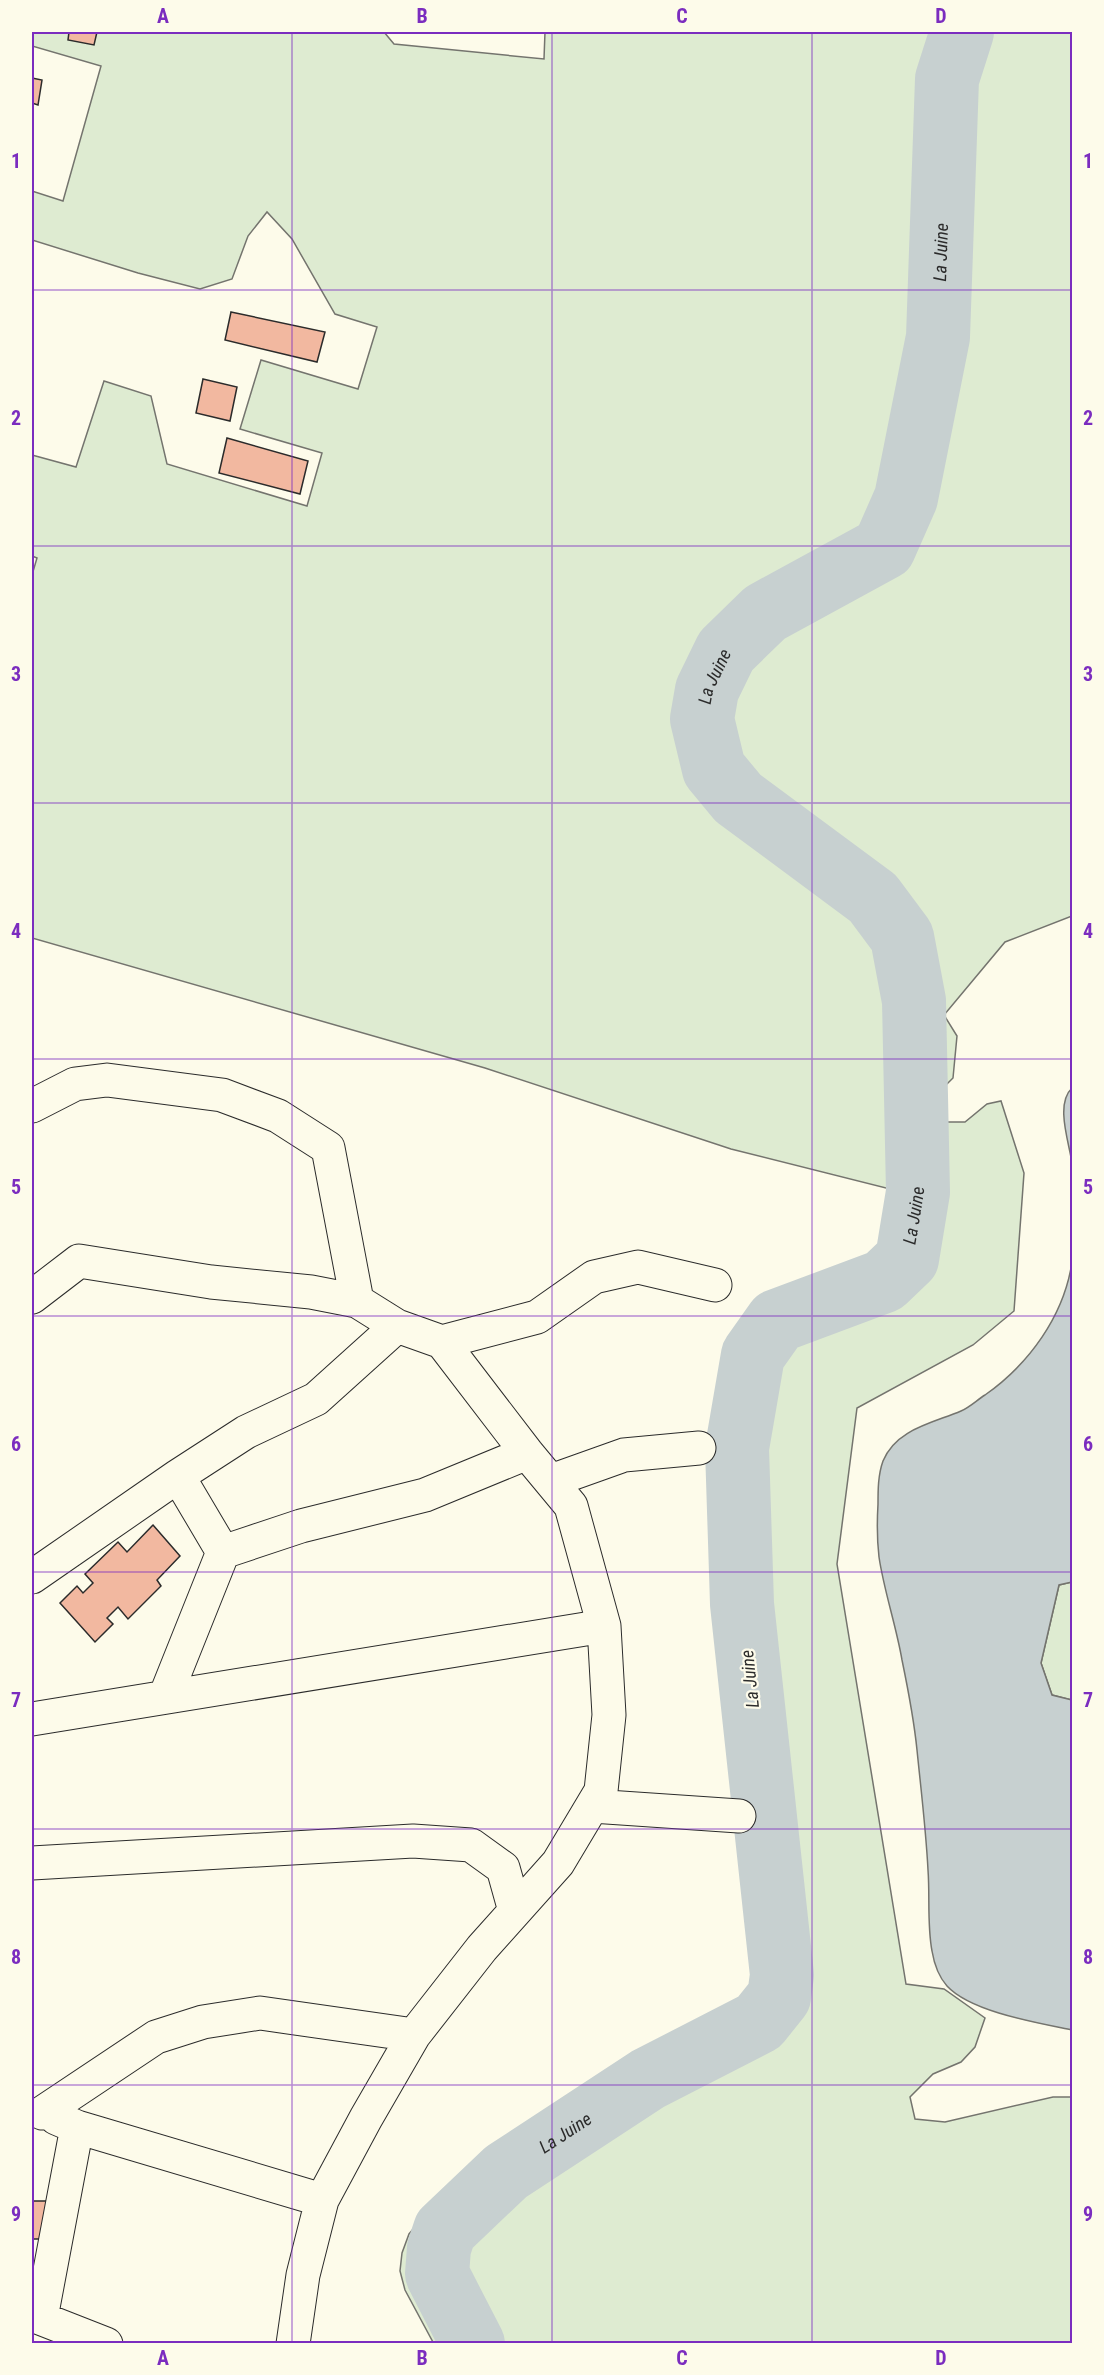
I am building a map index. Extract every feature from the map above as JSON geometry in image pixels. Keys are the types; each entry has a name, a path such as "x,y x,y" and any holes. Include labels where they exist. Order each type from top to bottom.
{"lane":[{"path":"32,1106 75,1084 107,1080 222,1095 278,1116 328,1148 357,1301"},
{"path":"32,1297 79,1261 211,1282 311,1292 357,1301 397,1326 442,1342 527,1453 572,1506 604,1626 609,1715 601,1791 558,1863 482,1948 414,2035 366,2118 322,2200 303,2275 293,2343"},
{"path":"442,1342 537,1317 594,1276 638,1267 715,1285"},
{"path":"32,1577 246,1431 316,1399 397,1326"},
{"path":"551,1481 624,1455 699,1448"},
{"path":"223,1552 301,1527 425,1496 527,1453"},
{"path":"178,1476 223,1552"},
{"path":"165,1697 223,1552"},
{"path":"32,1719 604,1626"},
{"path":"592,1806 738,1816"},
{"path":"32,1863 413,1841 471,1845 503,1868 515,1911"},
{"path":"37,2111 156,2037 204,2022 260,2013 414,2035"},
{"path":"37,2111 77,2127 322,2200"},
{"path":"77,2127 36,2317 106,2343"}],"green space":[{"path":"32,32 384,32 394,44 544,59 545,32 1072,32 1072,916 1005,942 944,1015 957,1036 953,1078 932,1099 937,1122 965,1122 987,1104 1001,1101 1024,1173 1014,1311 973,1345 857,1408 837,1564 906,1984 944,1989 985,2018 975,2047 961,2062 933,2074 910,2097 915,2119 945,2122 1053,2097 1072,2097 1072,2343 434,2344 405,2290 400,2271 402,2253 409,2234 490,2148 608,2072 731,2010 744,2000 753,1983 757,1966 716,1608 742,1604 737,1431 752,1358 775,1322 884,1281 905,1259 918,1196 731,1149 485,1068 32,938 32,575 37,558 32,556 32,455 76,467 104,381 151,396 167,464 307,506 322,453 240,429 261,360 358,389 377,327 335,314 292,239 267,212 248,236 232,279 200,289 138,273 32,240 32,191 63,201 101,66 32,46"},
{"path":"1072,1582 1072,1700 1052,1695 1041,1663 1059,1585"}],"shaded area":[{"path":"1072,1088 1072,1163 1064,1124 1064,1104"},
{"path":"1072,1262 1072,1582 1059,1585 1041,1663 1052,1695 1072,1700 1072,2030 1006,2015 972,2003 947,1986 937,1970 930,1941 929,1880 914,1727 909,1693 881,1570 877,1524 879,1477 883,1461 889,1450 897,1441 916,1428 967,1408 1016,1369 1030,1354 1053,1320 1068,1282"}],"building":[{"path":"69,32 97,32 94,45 68,40"},
{"path":"32,78 42,80 38,105 32,103"},
{"path":"231,312 325,332 317,362 225,340"},
{"path":"203,379 237,387 230,421 196,413"},
{"path":"227,438 308,461 300,494 219,473"},
{"path":"153,1525 180,1556 157,1580 161,1586 128,1619 118,1607 107,1618 113,1624 95,1642 60,1603 77,1586 83,1593 93,1583 85,1574 118,1542 127,1552"},
{"path":"32,2201 50,2201 48,2239 32,2239"}],"waterway":[{"name":"La Juine","path":"473,2344 437,2274 439,2248 445,2230 506,2172 648,2079 759,2022 779,1997 782,1975 742,1604 737,1448 753,1355 777,1321 884,1281 907,1259 918,1192 914,1001 902,937 873,898 738,798 714,769 702,719 707,690 726,651 765,613 884,548 906,498 938,337 947,79 962,32"}]}
